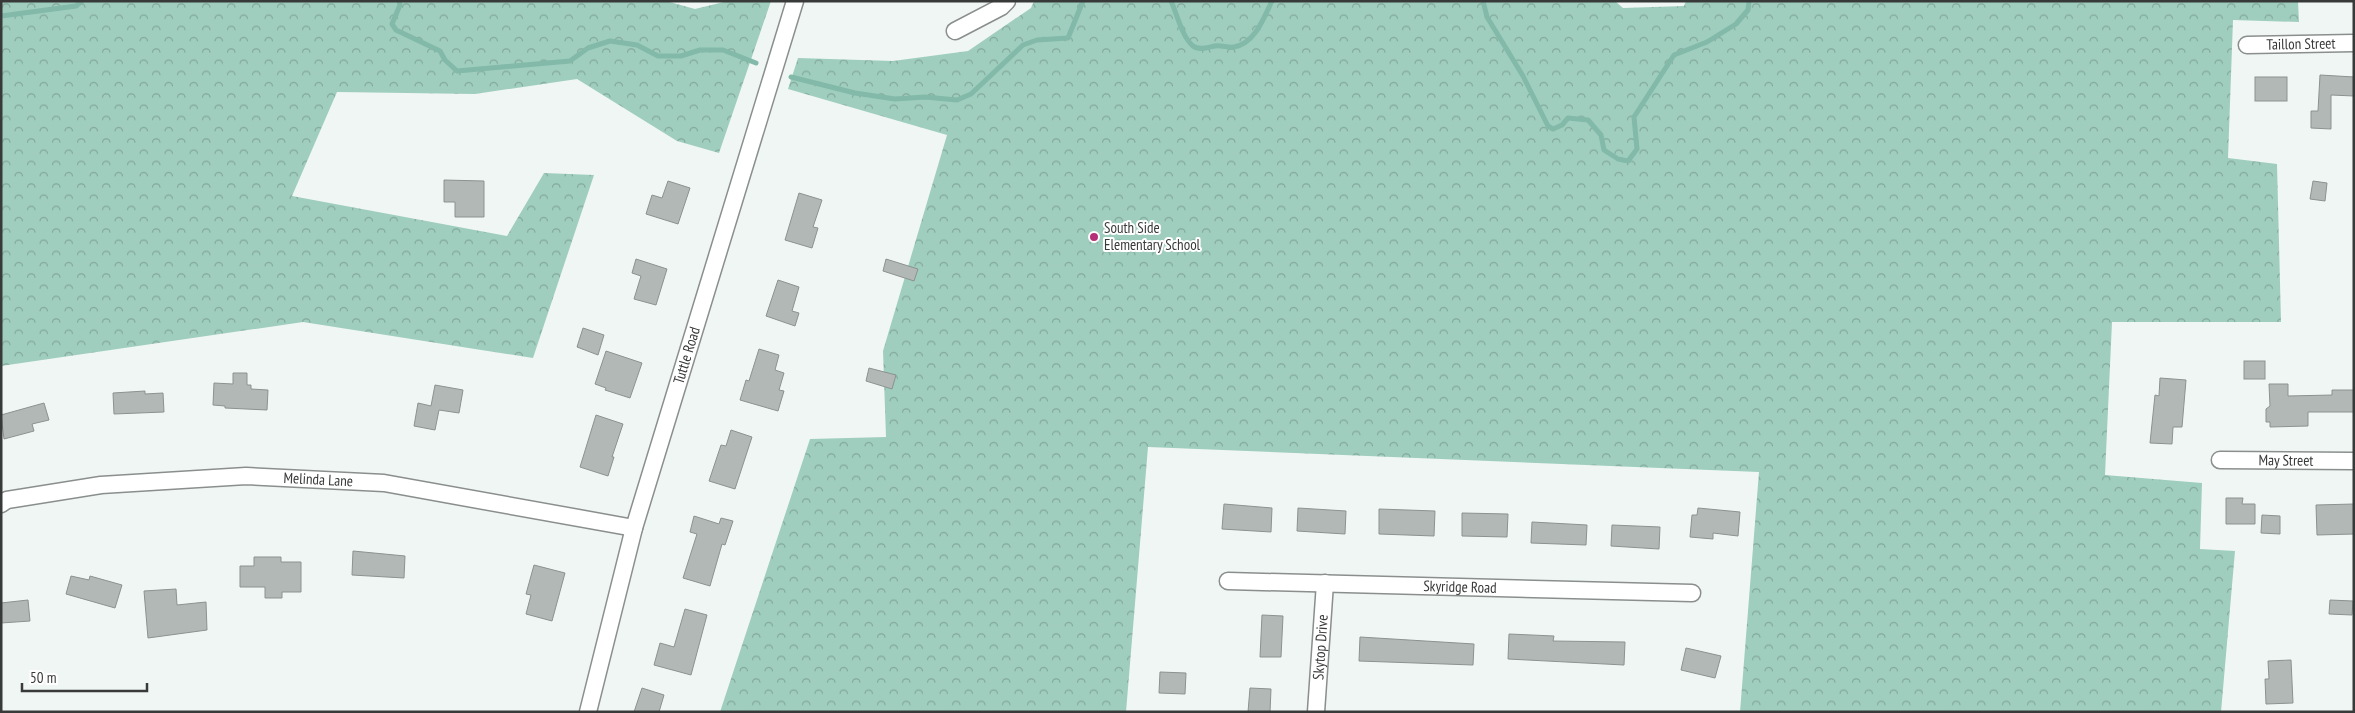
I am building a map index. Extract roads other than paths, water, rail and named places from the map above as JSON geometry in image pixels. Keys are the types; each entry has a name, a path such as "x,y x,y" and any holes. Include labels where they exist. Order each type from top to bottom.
{"street":[{"name":"Tuttle Road","path":"588,712 634,528 795,1"},
{"path":"955,31 1001,7 1007,1"},
{"name":"Taillon Street","path":"2248,45 2354,43"},
{"name":"May Street","path":"2220,460 2354,461"},
{"name":"Melinda Lane","path":"1,504 7,500 101,485 246,476 384,483 634,528"},
{"name":"Skyridge Road","path":"1228,580 1692,594"},
{"name":"Skytop Drive","path":"1316,712 1325,583"}],"waterway":[{"path":"1,16 76,6 82,1"},
{"path":"399,1 400,5 392,24 396,30 440,51 445,60 457,71 570,61 588,48 610,41 637,45 658,56 681,56 700,50 723,50 756,63"},
{"path":"791,77 855,93 895,99 925,97 957,100 971,94 1023,45 1037,40 1068,38 1083,1"},
{"path":"1171,1 1189,42 1193,46 1201,48 1234,47 1248,41 1258,29 1272,1"},
{"path":"1483,1 1487,17 1523,76 1548,126 1553,129 1562,125 1568,118 1588,120 1601,135 1604,150 1618,159 1628,161 1637,149 1634,117 1674,55 1707,42 1736,24 1748,10 1749,1"}],"place":[{"name":"South Side Elementary School","path":"1094,237"}]}
